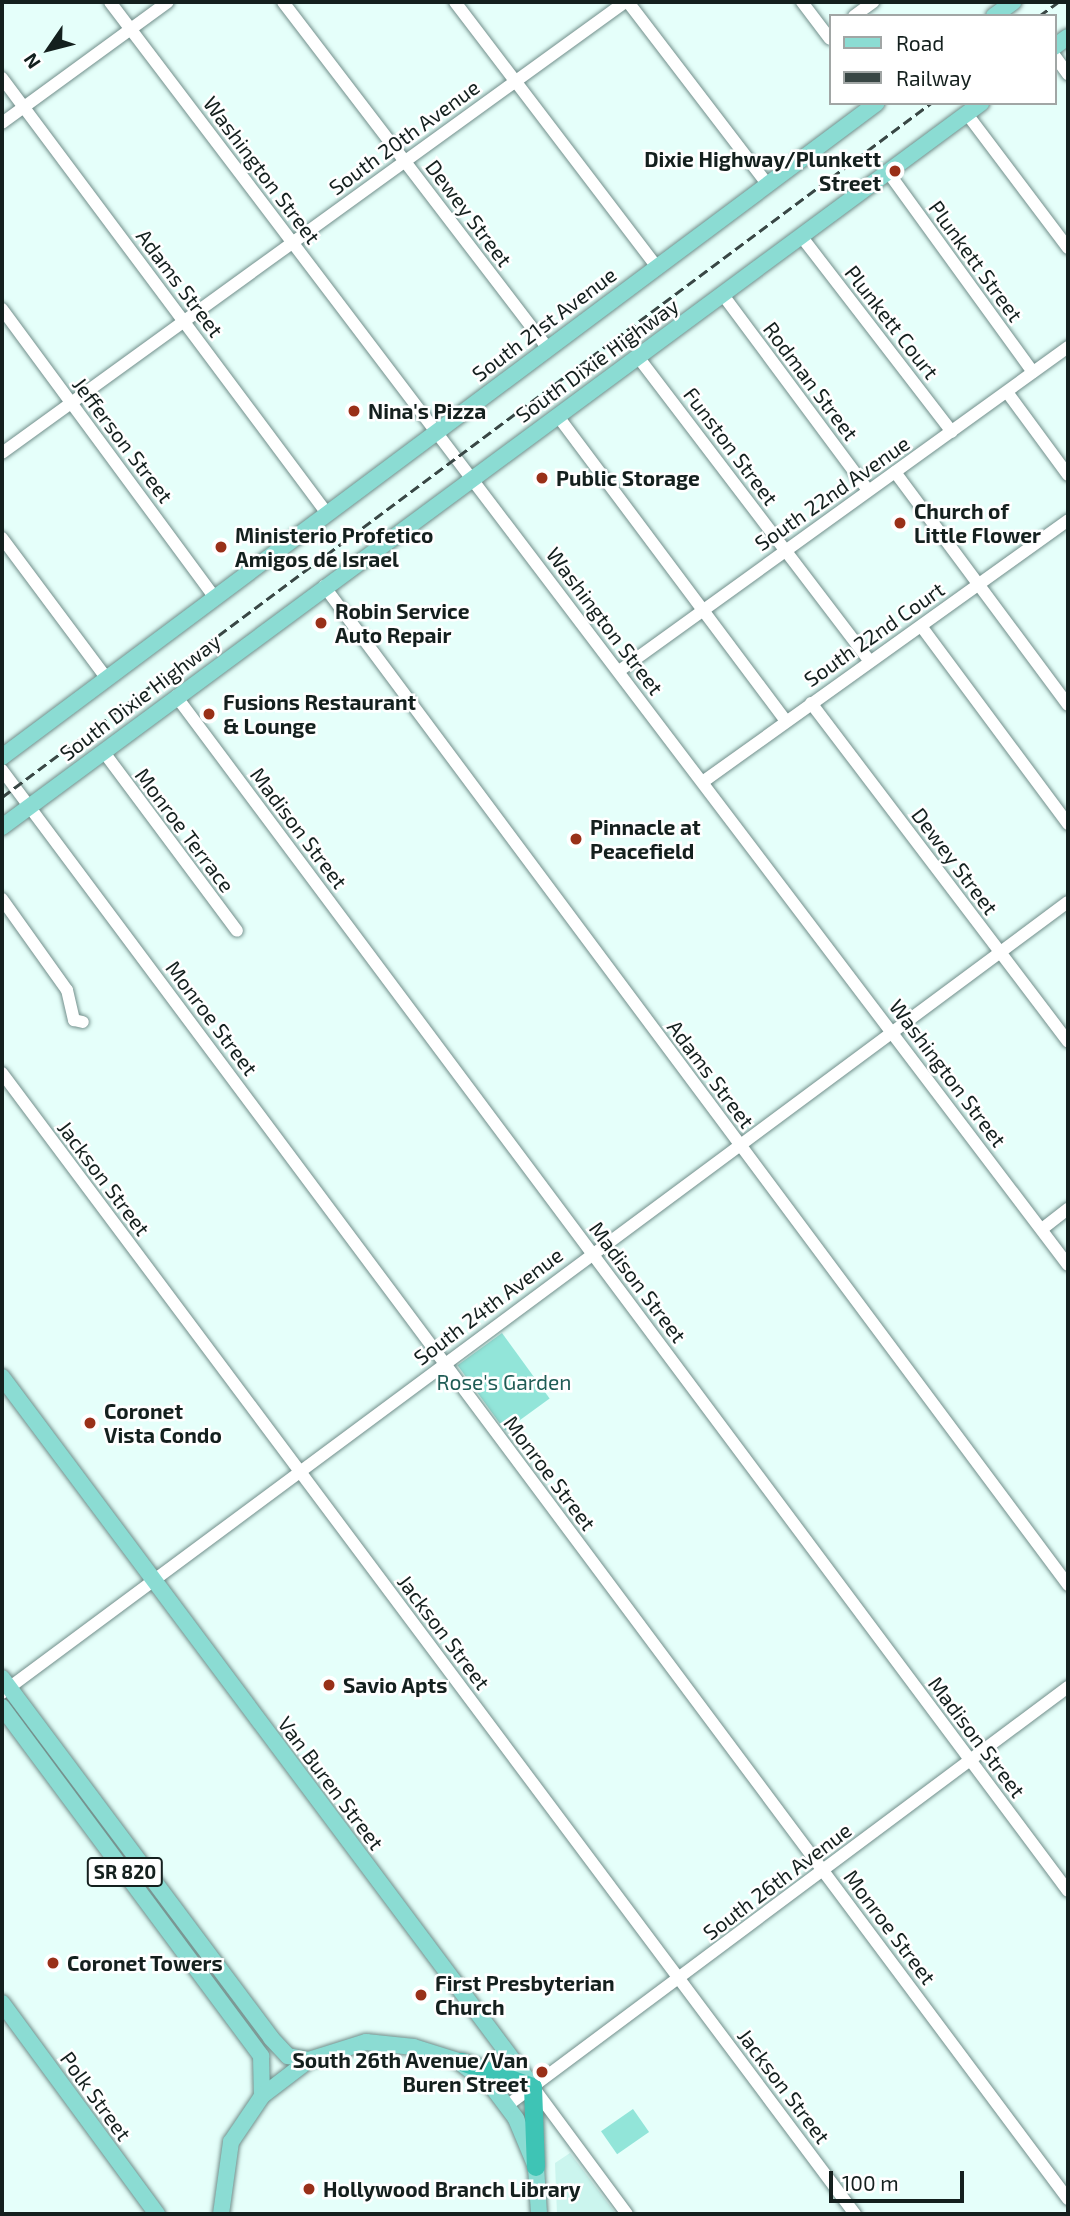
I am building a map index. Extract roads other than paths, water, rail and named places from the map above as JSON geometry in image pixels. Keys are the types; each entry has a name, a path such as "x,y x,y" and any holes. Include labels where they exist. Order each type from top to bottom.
{"highway":[{"path":"462,2063 533,2087 536,2167"}],"main road":[{"path":"997,14 1013,2"},
{"name":"South 21st Avenue","path":"2,757 213,594 874,105"},
{"name":"South Dixie Highway","path":"2,827 471,477 723,295 978,105"},
{"name":"Van Buren Street","path":"2,1377 533,2087"},
{"name":"SR 820","path":"4,1686 271,2038 288,2056 309,2060"},
{"name":"SR 820","path":"2,1707 261,2056 262,2096"},
{"name":"Polk Street","path":"2,2003 157,2214"},
{"path":"221,2214 231,2142 262,2096 309,2060 366,2042 414,2047 462,2063 508,2105 536,2167 539,2214"}],"street":[{"name":"Washington Street","path":"110,2 704,781 1068,1265"},
{"path":"2,123 168,2"},
{"name":"Dewey Street","path":"283,2 548,348"},
{"path":"455,2 657,267"},
{"path":"627,2 768,185"},
{"name":"South 20th Avenue","path":"2,453 291,241 627,2"},
{"path":"802,2 828,35"},
{"path":"858,14 873,2"},
{"path":"1056,58 1068,74"},
{"name":"Adams Street","path":"2,78 326,512"},
{"path":"967,114 1068,248"},
{"name":"Plunkett Street","path":"888,172 1033,372"},
{"name":"Plunkett Court","path":"802,236 952,432"},
{"name":"Rodman Street","path":"723,295 868,490"},
{"name":"Jefferson Street","path":"2,309 213,594"},
{"name":"South 22nd Avenue","path":"619,671 1068,347"},
{"name":"Funston Street","path":"638,357 869,660"},
{"path":"1007,392 1068,475"},
{"path":"557,415 785,720"},
{"path":"895,472 976,586 1066,696"},
{"name":"South 22nd Court","path":"704,781 785,720 1068,520"},
{"path":"2,538 105,676"},
{"name":"Adams Street","path":"324,586 1068,1585"},
{"path":"921,626 1068,824"},
{"name":"Madison Street","path":"176,696 1068,1891"},
{"name":"Dewey Street","path":"811,703 1068,1042"},
{"name":"Monroe Terrace","path":"103,751 237,931"},
{"name":"Monroe Street","path":"2,770 1068,2199"},
{"path":"2,899 66,990 74,1020 83,1022"},
{"name":"South 24th Avenue","path":"4,1686 153,1581 738,1142 1068,902"},
{"name":"Jackson Street","path":"2,1073 855,2214"},
{"path":"1042,1229 1068,1209"},
{"name":"South 26th Avenue","path":"508,2105 1068,1686"},
{"name":"Van Buren Street","path":"533,2087 626,2214"}],"railway":[{"path":"1042,14 1058,2"},
{"path":"2,797 928,105"}],"place":[{"name":"Dixie Highway/Plunkett Street","path":"895,171"},
{"name":"Nina's Pizza","path":"354,411"},
{"name":"Public Storage","path":"542,478"},
{"name":"Church of Little Flower","path":"900,523"},
{"name":"Ministerio Profetico Amigos de Israel","path":"221,547"},
{"name":"Robin Service Auto Repair","path":"321,623"},
{"name":"Fusions Restaurant & Lounge","path":"209,714"},
{"name":"Pinnacle at Peacefield","path":"576,839"},
{"name":"Coronet Vista Condo","path":"90,1423"},
{"name":"Savio Apts","path":"329,1685"},
{"name":"Coronet Towers","path":"53,1963"},
{"name":"First Presbyterian Church","path":"421,1995"},
{"name":"South 26th Avenue/Van Buren Street","path":"542,2072"},
{"name":"Hollywood Branch Library","path":"309,2189"}],"park label":[{"name":"Rose's Garden","path":"504,1382"}]}
